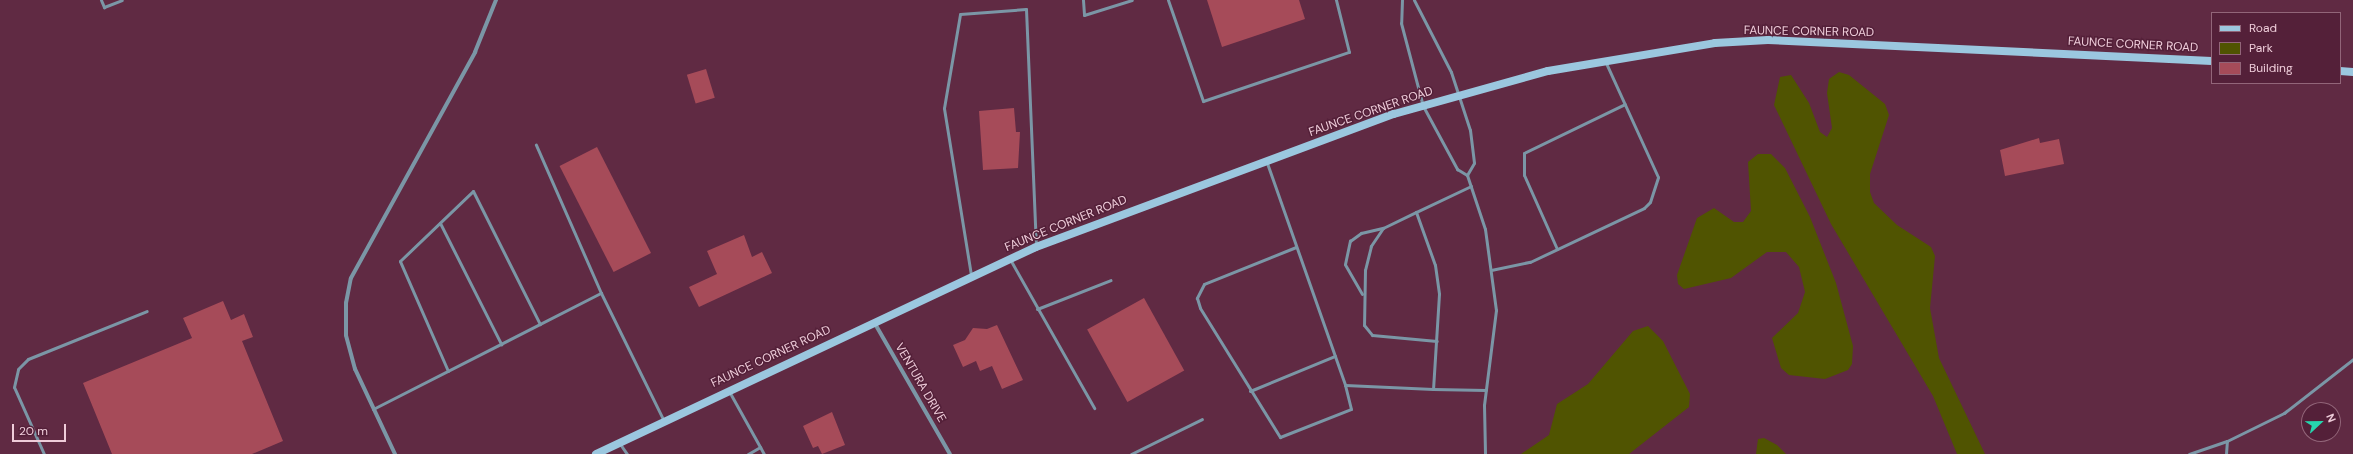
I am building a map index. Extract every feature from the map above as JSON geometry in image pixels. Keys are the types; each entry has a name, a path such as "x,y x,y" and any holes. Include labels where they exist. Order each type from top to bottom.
{"main road":[{"name":"FAUNCE CORNER ROAD","path":"596,454 971,275 1036,247 1266,160 1422,106 1548,71 1606,63 1715,43 1768,40 2211,61"},
{"path":"2341,71 2353,72"}],"street":[{"path":"395,454 355,369 346,335 346,303 351,278 475,52 496,0"},
{"name":"VENTURA DRIVE","path":"874,322 950,454"}],"lane":[{"path":"101,0 104,7 122,0"},
{"path":"1083,0 1084,15 1132,0"},
{"path":"1168,0 1203,101 1349,52 1336,0"},
{"path":"1402,0 1401,23 1422,106 1457,168 1467,175 1484,228 1496,310 1486,390 1485,454"},
{"path":"1414,0 1451,72 1470,130 1474,163 1467,175"},
{"path":"971,275 944,108 960,14 1026,9 1036,247"},
{"path":"1491,270 1530,262 1644,208 1650,202 1658,177 1606,63"},
{"path":"1556,250 1524,175 1524,153 1625,104"},
{"path":"536,146 601,292 664,421"},
{"path":"1266,160 1345,385 1351,409 1287,437 1275,432 1200,308 1199,289 1204,284 1296,247"},
{"path":"1362,294 1351,278 1346,253 1350,241 1361,233 1383,228 1471,186"},
{"path":"448,371 400,261 474,191 540,324"},
{"path":"1416,212 1435,266 1439,294 1438,341 1434,389"},
{"path":"440,223 501,344"},
{"path":"1383,228 1371,246 1362,294 1364,325 1372,335 1438,341"},
{"path":"1010,259 1094,408"},
{"path":"1037,309 1111,280"},
{"path":"373,409 601,292"},
{"path":"44,454 14,387 18,370 28,359 147,311"},
{"path":"1250,391 1335,356"},
{"path":"2189,454 2227,441 2284,413 2353,358"},
{"path":"1345,385 1486,390"},
{"path":"728,390 764,454"},
{"path":"1131,454 1202,419"},
{"path":"2226,454 2227,441"},
{"path":"620,442 627,454"},
{"path":"748,454 760,447"}],"green space":[{"path":"1839,72 1849,75 1885,104 1889,115 1870,174 1870,192 1874,203 1897,225 1931,247 1935,256 1930,308 1939,358 1985,454 1957,454 1933,396 1831,224 1774,105 1780,77 1791,75 1809,103 1820,132 1827,137 1832,128 1827,93 1829,79"},
{"path":"1758,154 1771,154 1785,168 1810,217 1836,283 1853,346 1852,364 1848,370 1825,379 1789,375 1781,368 1772,338 1798,313 1805,292 1799,267 1786,252 1767,252 1731,278 1684,289 1678,284 1677,275 1697,218 1714,208 1734,222 1743,222 1751,211 1748,162"},
{"path":"1648,326 1663,341 1690,394 1689,407 1629,454 1521,454 1549,435 1557,404 1588,384 1633,331"},
{"path":"1764,438 1777,445 1786,454 1756,454 1758,439"}],"building":[{"path":"1207,0 1299,0 1305,19 1222,47"},
{"path":"706,69 715,98 696,104 687,75"},
{"path":"1014,108 1016,132 1020,132 1018,168 983,170 979,111"},
{"path":"2039,138 2040,143 2059,139 2064,164 2005,176 2000,150"},
{"path":"597,147 651,253 614,272 560,166"},
{"path":"744,235 752,257 762,252 772,273 699,307 689,287 717,274 707,251"},
{"path":"1144,298 1184,371 1127,402 1087,330"},
{"path":"223,301 231,320 244,314 253,337 242,341 283,441 252,454 112,454 83,383 192,338 183,318"},
{"path":"997,325 1023,380 1002,389 992,366 980,371 976,361 963,367 953,345 965,340 973,328 987,329"},
{"path":"832,412 845,445 822,454 818,446 813,448 803,426"}]}
